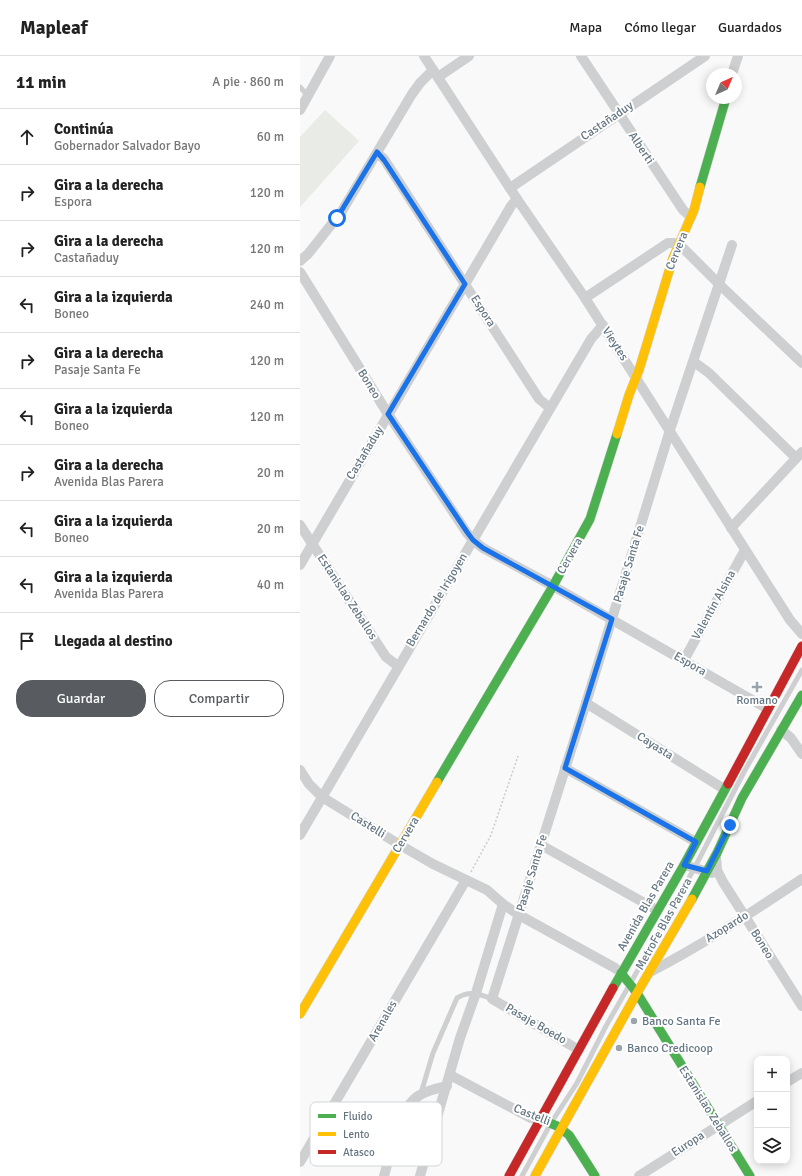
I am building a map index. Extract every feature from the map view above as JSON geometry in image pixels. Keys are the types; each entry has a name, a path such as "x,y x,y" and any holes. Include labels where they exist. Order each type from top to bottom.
{"main road":[{"name":"Cervera","path":"300,1014 553,586 590,519 673,258 694,210 724,104"},
{"name":"Avenida Blas Parera","path":"509,1176 580,1050 621,973 684,865 802,646"},
{"path":"535,1176 636,993 650,972 717,853 742,798 802,695"},
{"name":"Estanislao Zeballos","path":"621,973 636,993 750,1176"},
{"name":"Castelli","path":"540,1119 562,1129 574,1141 595,1176"}],"street":[{"path":"300,110 330,56"},
{"name":"Vieytes","path":"424,56 517,199 603,325 790,620 802,634"},
{"path":"300,261 337,218 420,83 469,56"},
{"name":"Alberti","path":"581,56 683,210 691,217"},
{"name":"Castañaduy","path":"510,188 618,113 705,56"},
{"path":"733,68 734,57"},
{"name":"Espora","path":"377,152 384,160 539,399 550,408"},
{"name":"Castañaduy","path":"300,564 510,206 517,199"},
{"path":"585,298 668,243 679,244 802,363"},
{"name":"Pasaje Santa Fe","path":"492,999 586,703 670,430 694,362 713,301 720,285 732,245"},
{"name":"Boneo","path":"300,272 388,414 462,526 473,540 483,548 612,619"},
{"name":"Bernardo de Irigoyen","path":"300,835 550,408 591,339 603,325"},
{"path":"694,362 709,373 799,455 731,528"},
{"name":"Estanislao Zeballos","path":"300,525 386,657 398,666"},
{"name":"Valentin Alsina","path":"684,660 745,550"},
{"name":"Espora","path":"612,619 768,709"},
{"name":"Cayasta","path":"586,703 724,789"},
{"path":"781,730 791,738 802,754"},
{"path":"565,768 696,842"},
{"name":"Castelli","path":"300,770 309,784 322,797 400,845 466,880"},
{"path":"540,845 657,910"},
{"name":"Boneo","path":"717,853 717,870 722,882"},
{"name":"Boneo","path":"684,865 695,867 716,875 722,882 802,1006"},
{"name":"Azopardo","path":"650,972 672,961 745,917 802,879"},
{"name":"Estanislao Zeballos","path":"466,880 487,890 519,915 615,968 621,973"},
{"name":"Arenales","path":"335,1102 466,880"},
{"name":"Pasaje Santa Fe","path":"442,1103 460,1038 476,993 503,904"},
{"name":"Pasaje Boedo","path":"492,999 580,1050"},
{"path":"790,1080 802,1073"},
{"name":"Castelli","path":"450,1075 531,1118 540,1119"},
{"path":"411,1102 420,1094 447,1086"},
{"name":"Europa","path":"639,1176 754,1103"},
{"name":"Arenales","path":"300,1162 310,1145"},
{"path":"384,1176 387,1166"},
{"name":"Pasaje Santa Fe","path":"420,1176 423,1166"}],"lane":[{"path":"300,87 308,96"},
{"name":"MetroFe Blas Parera","path":"522,1176 551,1123 577,1083 606,1026 695,867 744,772 802,670"},
{"path":"420,1094 433,1054 457,998 464,994 476,993 492,999"}],"path":[{"path":"466,880 489,840 518,756"}],"shaded area":[{"path":"325,110 359,141 300,207 300,137"}],"traffic: fast":[{"path":"700,187 724,104"},
{"path":"437,782 553,586 590,519 617,434"},
{"path":"692,899 717,853 742,798 802,695"},
{"path":"613,988 684,865 728,784"},
{"path":"621,973 637,993 750,1176"},
{"path":"540,1119 557,1126 569,1135 595,1176"}],"traffic: slow":[{"path":"617,434 629,395 639,370 673,258 694,210 700,187"},
{"path":"300,1014 437,782"},
{"path":"535,1176 637,993 692,899"}],"traffic: jam":[{"path":"728,784 802,646"},
{"path":"509,1176 613,988"}],"place":[{"name":"Romano","path":"757,687"},
{"name":"Banco Santa Fe","path":"634,1021"},
{"name":"Banco Credicoop","path":"619,1048"}],"route":[{"path":"337,218 377,152 384,160 465,284 388,414 473,540 483,548 612,619 565,768 696,842 684,865 707,871 730,825"}]}
